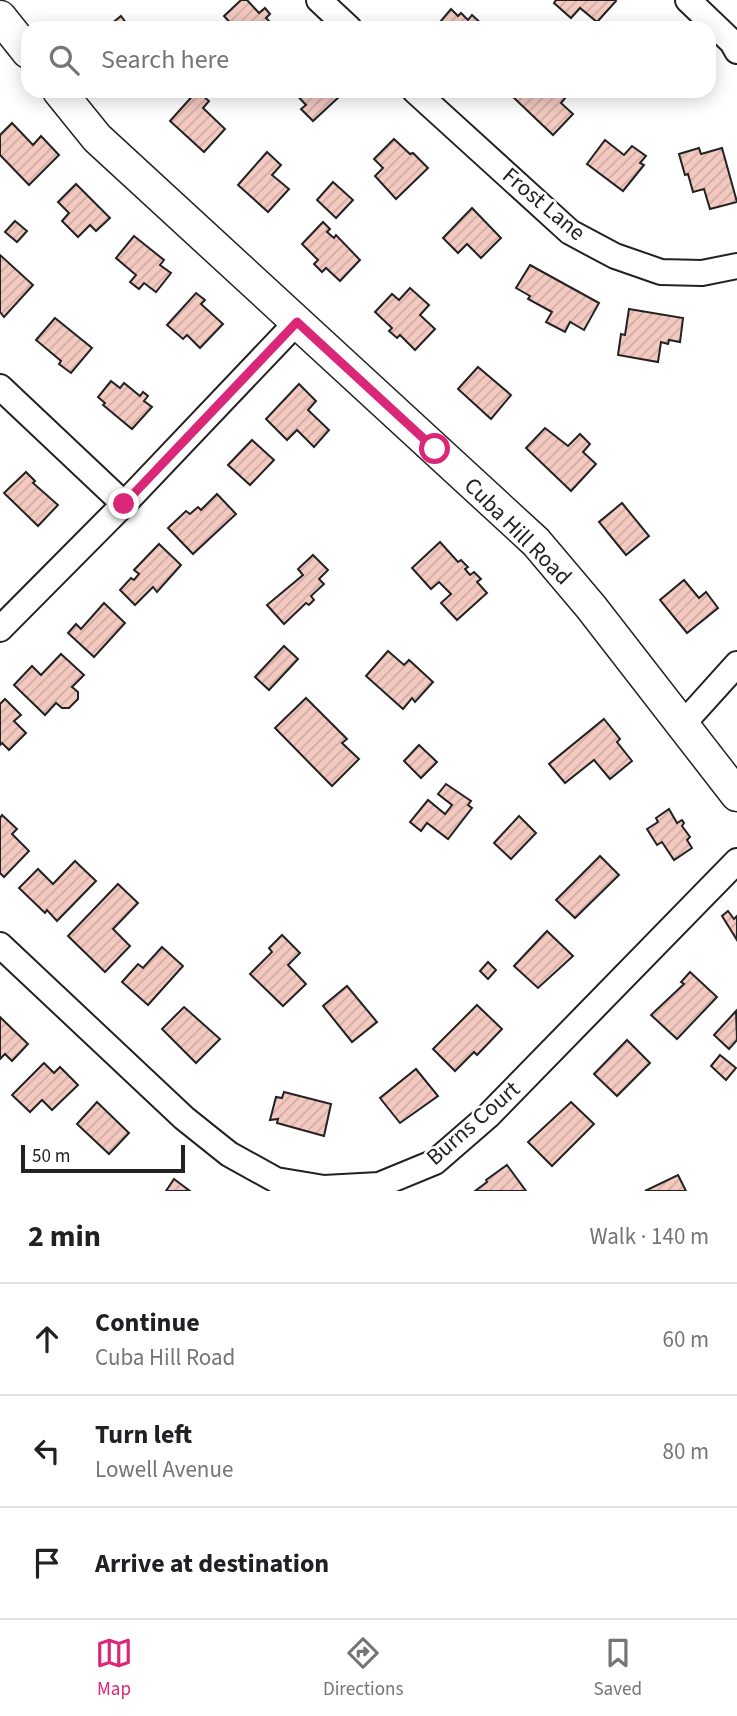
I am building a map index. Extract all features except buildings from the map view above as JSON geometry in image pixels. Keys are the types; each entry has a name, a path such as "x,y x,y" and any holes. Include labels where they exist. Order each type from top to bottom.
{"main road":[{"path":"0,17 21,43"},
{"name":"Cuba Hill Road","path":"65,98 97,138 536,542 591,607 737,795"}],"street":[{"path":"319,0 342,21"},
{"path":"688,0 711,21"},
{"path":"716,26 732,41 737,51"},
{"name":"Frost Lane","path":"423,98 570,232 615,256 661,272 702,273 737,266"},
{"path":"0,629 124,504 297,322"},
{"path":"0,387 124,504"},
{"path":"682,725 737,664"},
{"name":"Burns Court","path":"0,945 184,1118 275,1186 324,1188 379,1185 436,1162 488,1116 737,861"}],"route":[{"path":"124,504 297,322 435,449"}]}
